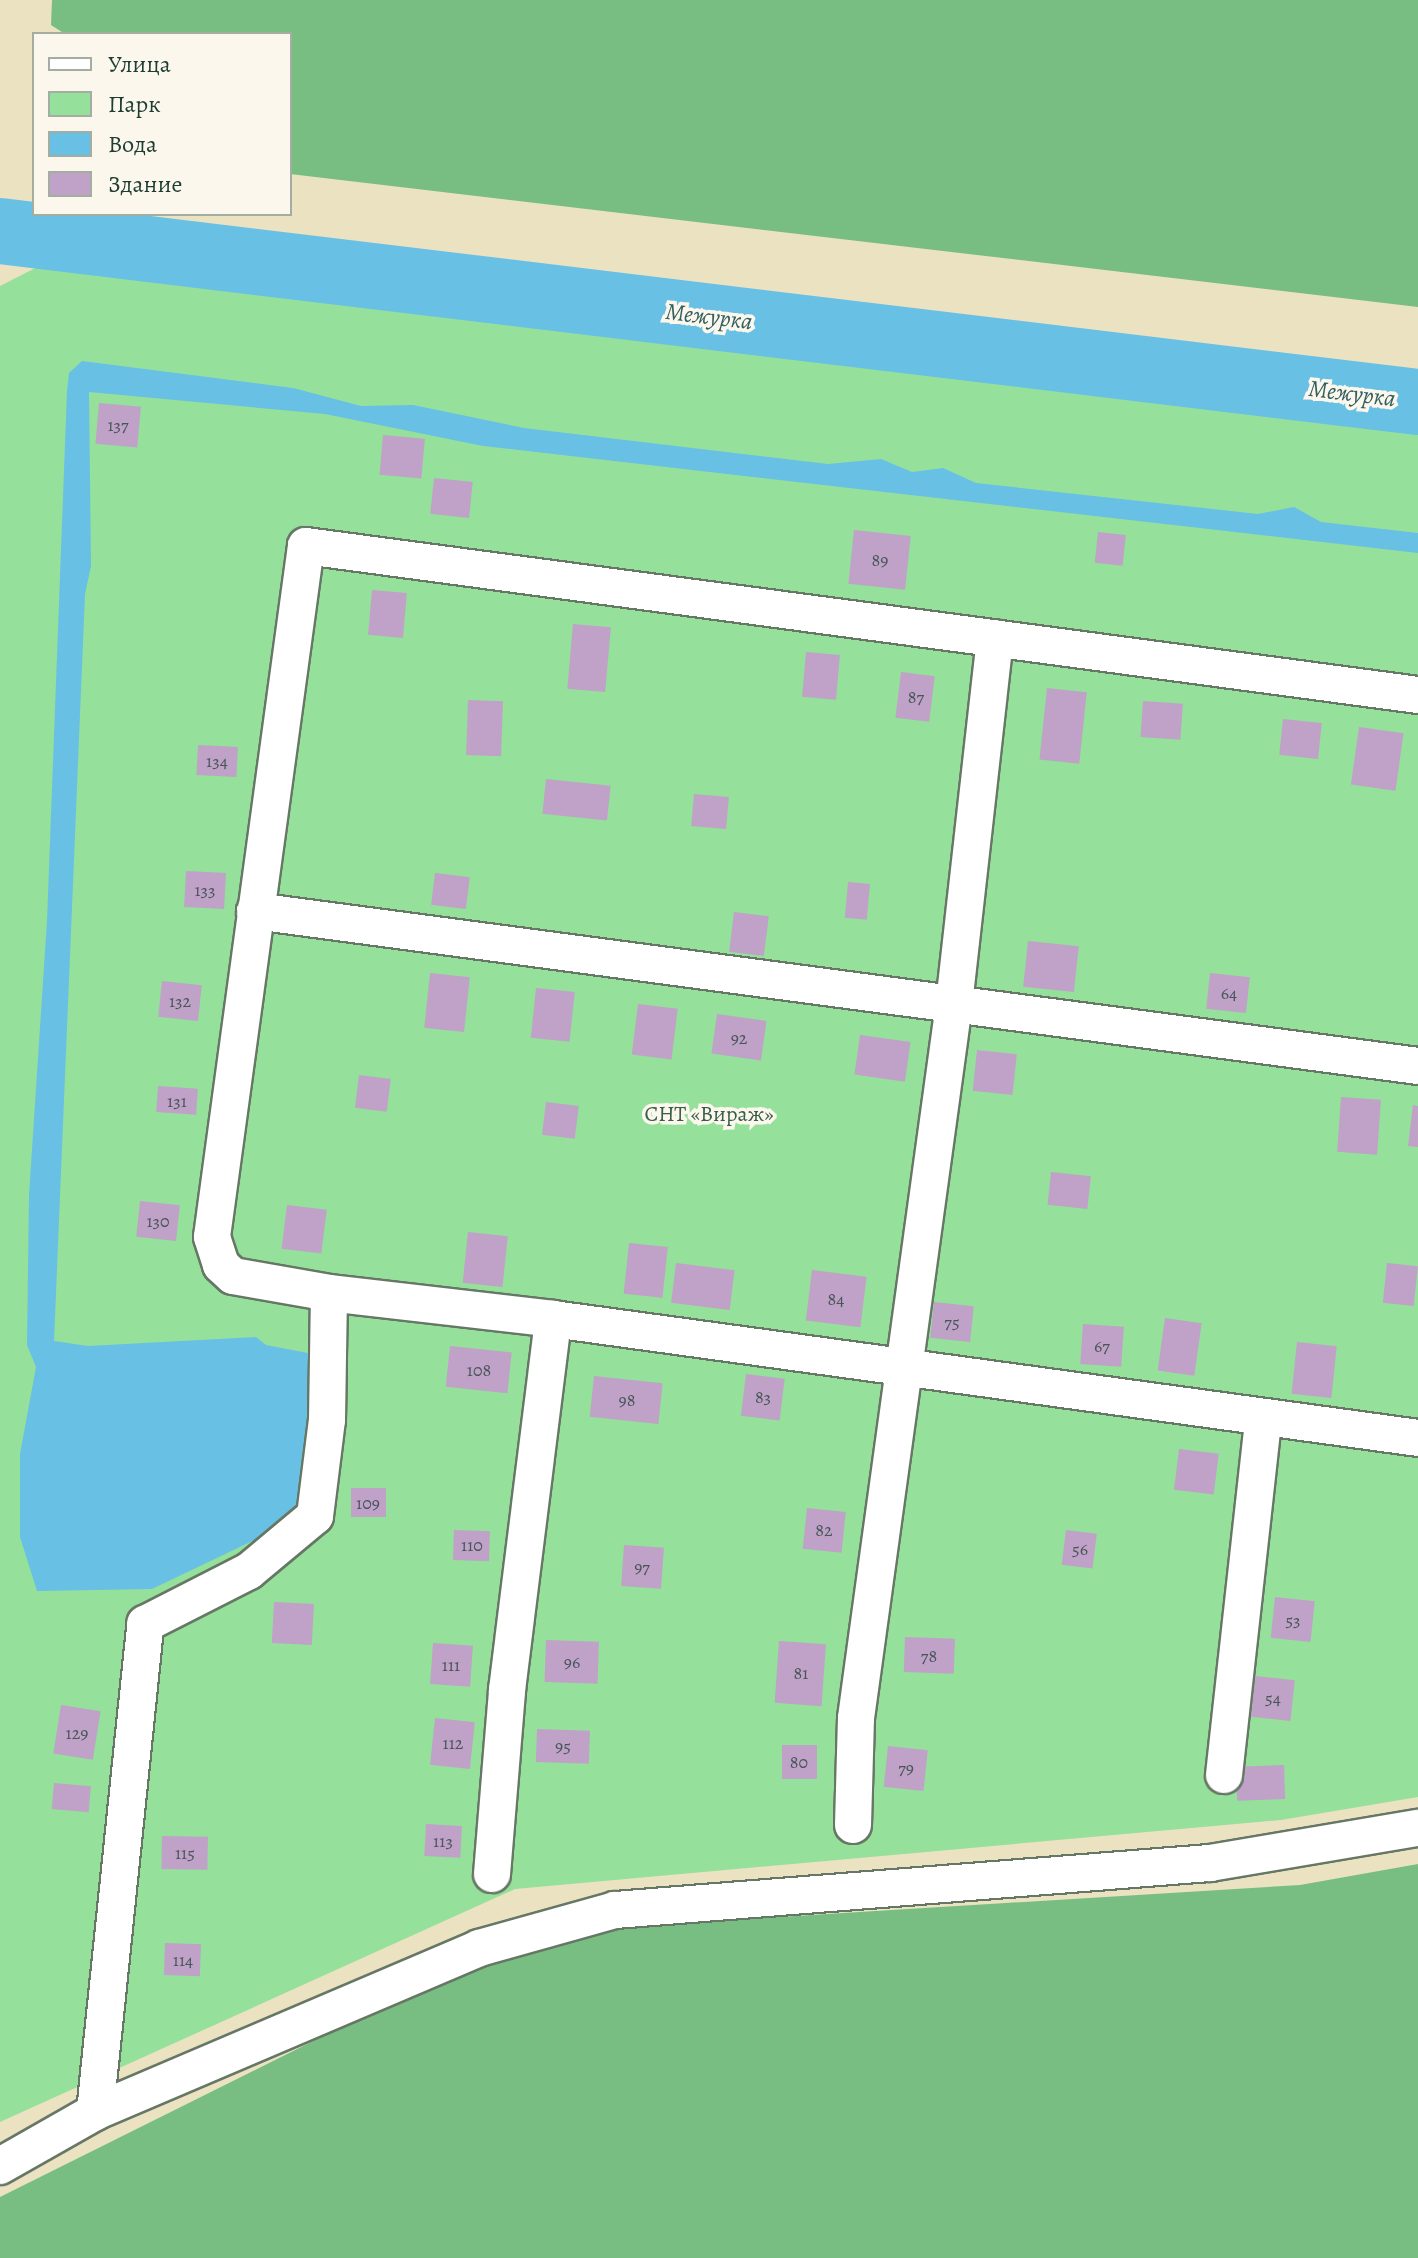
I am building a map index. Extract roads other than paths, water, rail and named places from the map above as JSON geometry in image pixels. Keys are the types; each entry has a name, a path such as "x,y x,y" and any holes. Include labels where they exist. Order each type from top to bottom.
{"street":[{"path":"1418,695 306,546 212,1237 221,1265 233,1276 329,1293 553,1319 1418,1438"},
{"path":"853,1825 856,1718 954,1004 995,638"},
{"path":"255,911 1418,1066"},
{"path":"95,2112 145,1624 249,1571 315,1516 327,1420 329,1293"},
{"path":"492,1874 507,1690 553,1319"},
{"path":"1224,1775 1263,1419"},
{"path":"0,2166 95,2112 479,1948 615,1910 1210,1863 1418,1828"}],"water":[{"path":"82,361 293,388 361,406 413,405 524,428 828,464 881,459 912,472 943,468 976,483 1258,514 1294,507 1321,522 1418,533 1418,553 483,446 325,414 89,392 91,566 85,594 54,1341 88,1346 256,1337 266,1345 308,1353 316,1420 302,1511 288,1524 152,1589 37,1591 20,1537 20,1454 36,1367 27,1345 29,1195 47,921 67,391 69,373"}],"waterway":[{"name":"Межурка","path":"0,231 1418,402"}],"park label":[{"name":"СНТ «Вираж»","path":"709,1115"}]}
